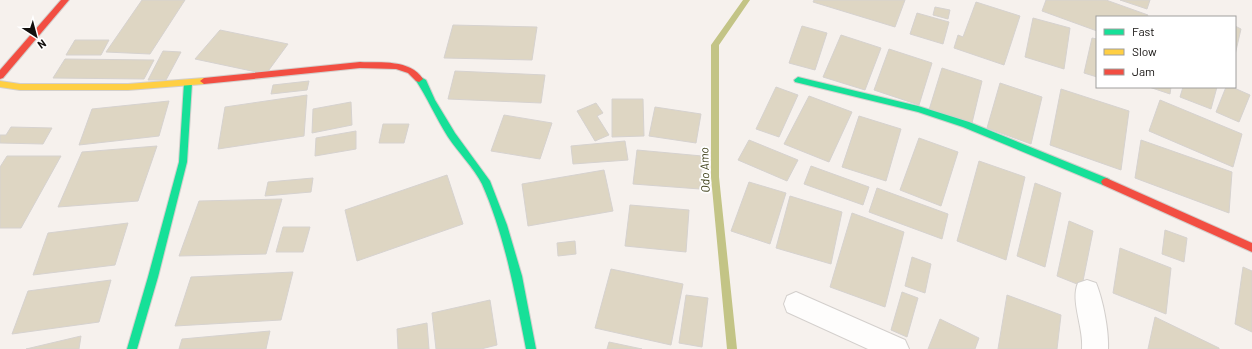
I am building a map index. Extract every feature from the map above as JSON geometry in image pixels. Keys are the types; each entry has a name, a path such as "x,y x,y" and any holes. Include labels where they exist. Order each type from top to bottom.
{"street":[{"path":"0,76 65,0"},
{"path":"0,84 20,87 58,88 128,87 188,83 360,65 396,66 411,70 423,82 431,101 452,135 485,181 502,225 517,276 531,349"},
{"path":"798,80 918,109 966,124 1121,188 1252,248"},
{"path":"132,349 153,277 183,162 188,83"},
{"path":"1087,291 1096,340 1095,349"},
{"path":"796,304 896,349"}],"building":[{"path":"142,0 185,0 150,54 106,52"},
{"path":"814,0 905,0 895,27 813,2"},
{"path":"1046,0 1106,0 1148,15 1096,16 1096,31 1042,11"},
{"path":"1120,0 1150,0 1147,9"},
{"path":"976,2 1020,16 1004,65 954,48 958,35 963,37"},
{"path":"935,7 950,10 948,19 933,15"},
{"path":"917,13 949,22 943,44 910,34"},
{"path":"1033,18 1070,28 1064,69 1025,57"},
{"path":"453,25 537,27 532,60 444,58"},
{"path":"802,26 827,33 815,70 789,63"},
{"path":"1236,26 1241,29 1236,51"},
{"path":"220,30 288,44 266,74 195,59"},
{"path":"841,35 881,48 865,90 823,77"},
{"path":"1092,38 1096,39 1096,77 1084,73"},
{"path":"75,40 109,40 101,55 66,55"},
{"path":"889,49 932,63 919,105 874,90"},
{"path":"163,51 181,52 166,80 148,80"},
{"path":"65,59 154,60 144,79 53,78"},
{"path":"942,68 982,81 972,123 929,110"},
{"path":"455,71 545,75 541,103 448,99"},
{"path":"309,81 307,90 271,94 273,85"},
{"path":"1000,83 1042,97 1031,144 987,128"},
{"path":"776,87 798,95 779,137 756,129"},
{"path":"1152,88 1171,88 1170,94"},
{"path":"1183,88 1217,88 1211,109 1180,97"},
{"path":"1226,88 1234,88 1250,95 1239,122 1216,112"},
{"path":"1061,89 1129,111 1121,170 1050,145"},
{"path":"307,95 304,136 218,149 225,107"},
{"path":"809,96 852,112 829,162 784,144"},
{"path":"612,99 643,99 644,136 612,137"},
{"path":"1160,100 1242,134 1233,167 1149,131"},
{"path":"169,101 159,136 79,145 92,109"},
{"path":"351,102 352,125 312,133 313,109"},
{"path":"596,103 603,113 597,116 609,135 595,141 577,111"},
{"path":"655,107 701,114 696,143 649,136"},
{"path":"504,115 552,123 540,159 491,151"},
{"path":"859,116 901,129 886,181 842,167"},
{"path":"383,124 409,124 404,143 379,143"},
{"path":"11,127 52,128 43,144 0,143 0,135 6,135"},
{"path":"356,131 356,149 315,156 316,138"},
{"path":"919,138 958,152 941,206 900,190"},
{"path":"749,140 798,160 787,181 738,160"},
{"path":"1141,140 1232,172 1229,213 1135,178"},
{"path":"625,141 628,160 573,164 571,146"},
{"path":"157,146 138,201 58,207 82,152"},
{"path":"637,150 702,156 700,189 633,184"},
{"path":"7,156 61,156 21,228 0,228 0,167"},
{"path":"979,161 1025,177 1006,260 957,241"},
{"path":"811,166 869,187 863,205 804,184"},
{"path":"604,170 613,211 528,226 522,184"},
{"path":"447,175 463,224 357,261 345,210"},
{"path":"313,178 311,192 265,196 268,182"},
{"path":"749,182 786,193 770,244 731,231"},
{"path":"1035,183 1061,193 1045,267 1017,256"},
{"path":"877,188 948,214 942,239 869,212"},
{"path":"790,196 842,212 831,264 776,248"},
{"path":"282,199 266,254 179,256 199,201"},
{"path":"630,205 689,210 686,252 625,246"},
{"path":"852,213 904,232 885,307 830,287"},
{"path":"1069,221 1093,231 1082,286 1057,276"},
{"path":"128,223 115,265 33,275 48,233"},
{"path":"283,227 310,227 303,252 276,252"},
{"path":"1165,230 1187,238 1184,262 1162,254"},
{"path":"575,241 576,254 558,256 557,243"},
{"path":"1120,248 1171,268 1166,314 1113,293"},
{"path":"912,257 931,264 925,293 905,286"},
{"path":"1243,267 1252,271 1252,332 1235,324"},
{"path":"611,269 683,284 671,345 595,328"},
{"path":"293,272 281,320 175,326 191,277"},
{"path":"111,280 99,322 12,334 28,291"},
{"path":"902,292 918,298 907,337 891,330"},
{"path":"686,295 708,298 702,347 679,343"},
{"path":"1007,295 1061,315 1057,349 998,349"},
{"path":"490,300 497,345 481,349 436,349 432,313"},
{"path":"1155,317 1219,348 1219,349 1148,349"},
{"path":"940,319 979,338 975,349 928,349"},
{"path":"427,323 429,349 398,349 397,329"},
{"path":"270,331 266,349 179,349 182,339"},
{"path":"81,336 79,349 26,349"},
{"path":"609,342 642,349 607,349"}],"waterway":[{"name":"Odo Amo","path":"732,349 715,177 715,45 747,0"}],"traffic: fast":[{"path":"419,79 423,82 431,101 452,135 485,181 502,225 517,276 531,349"},
{"path":"798,80 918,109 966,124 1106,182"},
{"path":"132,349 153,277 183,162 188,83"}],"traffic: slow":[{"path":"0,84 20,87 128,87 204,81"}],"traffic: jam":[{"path":"0,76 65,0"},
{"path":"204,81 360,65 396,66 411,71 419,79"},
{"path":"1106,182 1252,248"}]}
